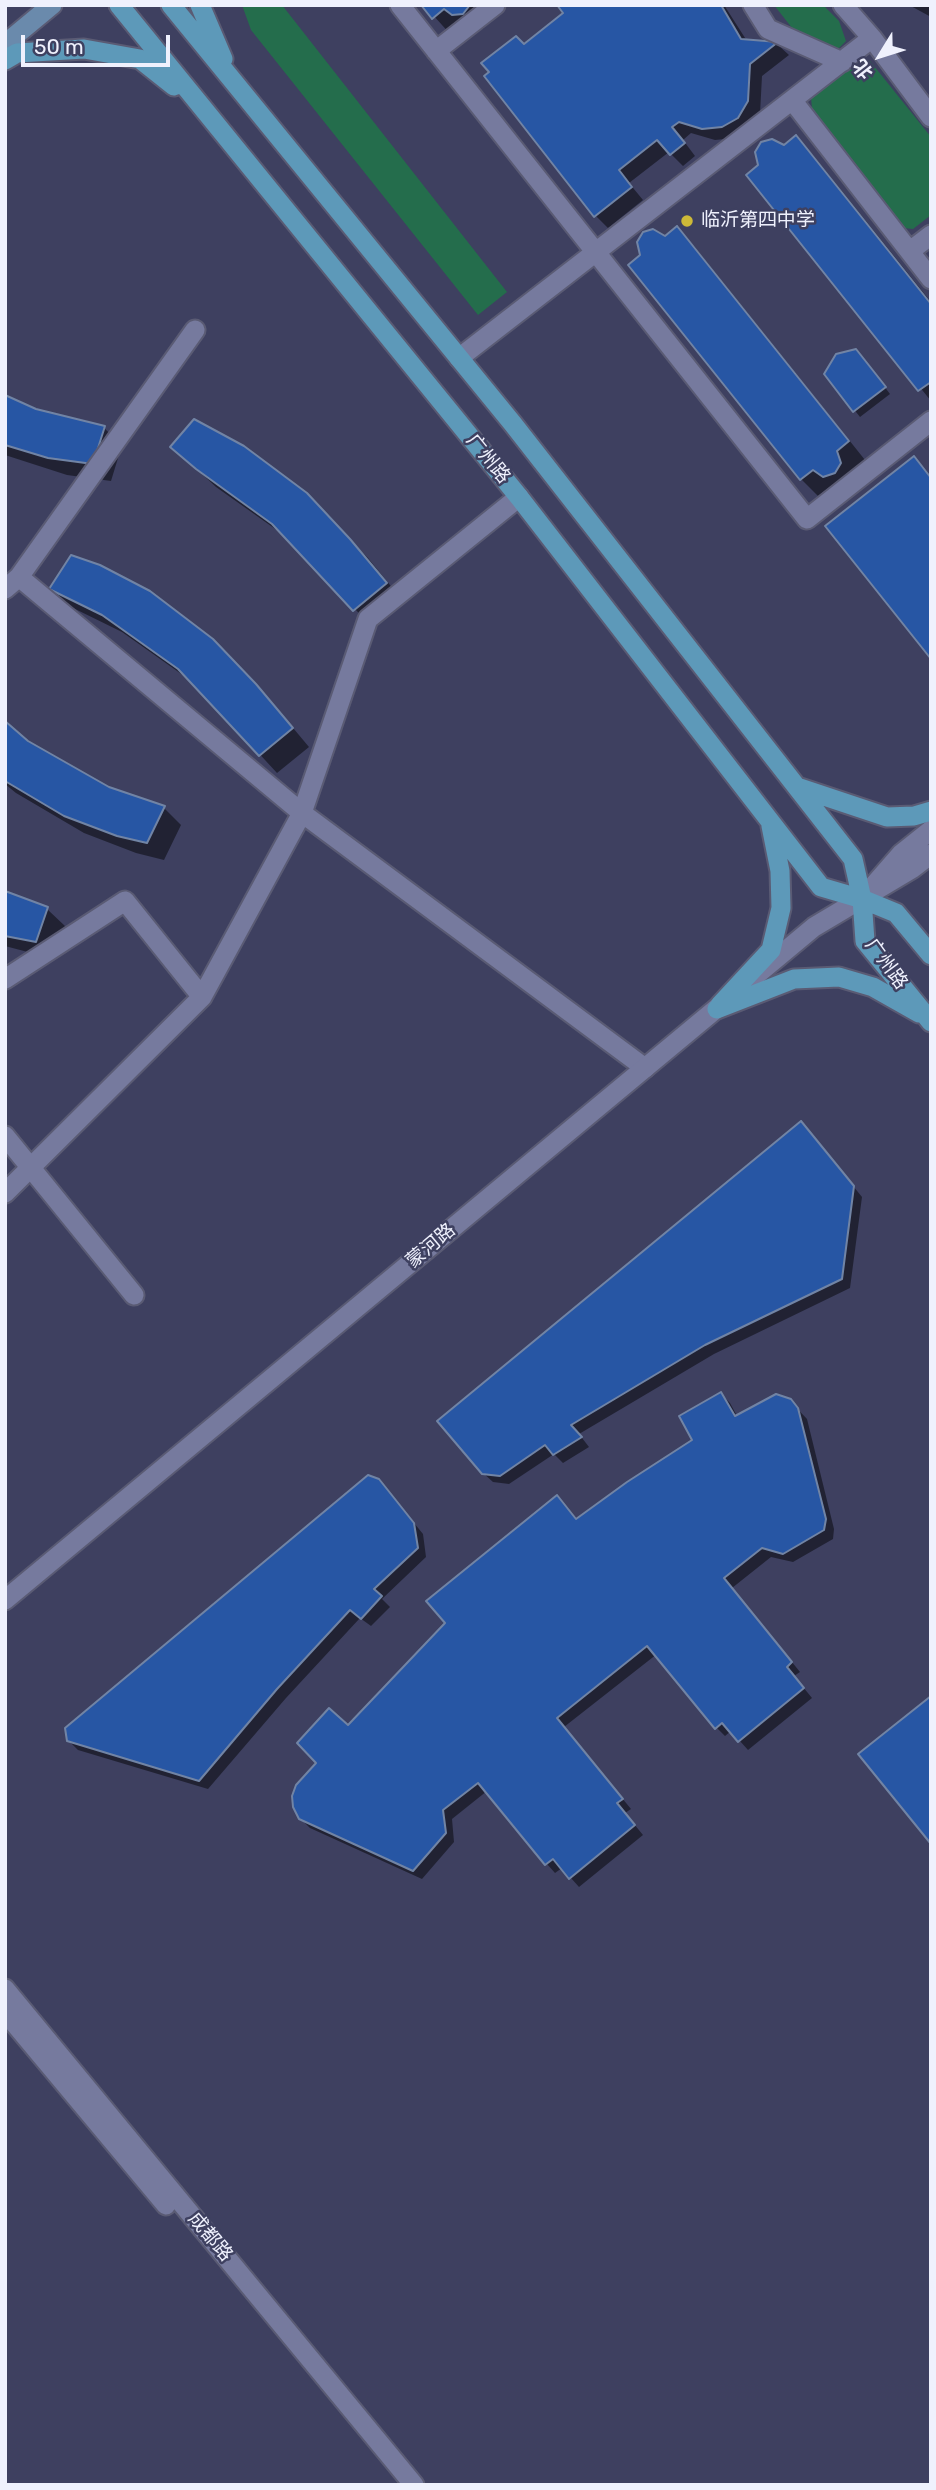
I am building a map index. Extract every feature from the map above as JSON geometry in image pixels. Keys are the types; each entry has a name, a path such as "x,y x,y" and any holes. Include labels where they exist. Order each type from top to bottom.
{"main road":[{"path":"5,44 52,5"},
{"name":"广州路","path":"119,5 519,497 821,887 896,913 931,955"},
{"name":"广州路","path":"172,5 513,424 853,859 862,900 864,941 929,1019"},
{"path":"200,5 233,81"},
{"path":"5,60 17,53 84,49 140,59 202,109"},
{"path":"796,786 887,817 914,816 931,811"},
{"path":"717,1009 771,950 781,908 780,871 770,821"},
{"path":"717,1009 794,979 839,977 873,987 929,1019"}],"street":[{"path":"400,5 807,519 931,421"},
{"path":"436,51 495,5"},
{"path":"753,5 768,29 842,62"},
{"path":"844,5 931,117"},
{"path":"459,358 872,38"},
{"path":"792,100 931,279"},
{"path":"910,251 931,234"},
{"path":"195,330 12,583 302,813 645,1068"},
{"path":"5,1193 202,997 302,813 368,619 519,497"},
{"name":"蒙河路","path":"862,900 901,854 931,830"},
{"name":"蒙河路","path":"5,1600 814,927 914,868 931,853"},
{"path":"5,979 125,901 202,997"},
{"path":"5,1136 134,1294"},
{"name":"成都路","path":"5,1989 414,2485"},
{"name":"成都路","path":"5,2012 401,2485"}],"green space":[{"path":"242,5 282,5 507,292 478,315 251,30"},
{"path":"774,5 823,5 839,21 846,41 837,50 792,28"},
{"path":"857,60 870,61 931,137 931,215 913,229 904,228 812,109 811,97"}],"building":[{"path":"421,5 470,5 463,14 452,15 444,9 432,19"},
{"path":"557,5 721,5 741,39 778,42 750,64 748,101 738,118 722,127 702,129 679,122 672,127 685,143 670,155 657,140 619,170 632,187 594,217 484,76 489,72 481,63 516,36 524,44 563,13"},
{"path":"796,135 931,304 931,382 918,391 746,175 758,165 755,152 761,142 772,139 784,145"},
{"path":"677,226 849,441 837,451 841,463 835,473 823,477 813,470 800,480 628,265 640,255 637,242 643,232 653,229 665,236"},
{"path":"856,349 886,387 853,412 824,374 836,354"},
{"path":"5,395 36,409 105,426 93,464 48,458 5,445"},
{"path":"194,419 244,446 307,493 387,583 353,611 272,524 170,447"},
{"path":"914,456 931,478 931,659 825,526"},
{"path":"71,555 100,565 150,591 213,639 293,728 259,756 178,669 102,615 49,589"},
{"path":"5,721 28,741 109,787 165,806 147,843 117,836 64,816 5,781"},
{"path":"5,891 48,907 36,942 5,936"},
{"path":"801,1121 854,1186 842,1279 705,1345 571,1425 582,1437 553,1455 545,1445 500,1476 482,1474 437,1421"},
{"path":"721,1392 735,1416 776,1394 791,1399 798,1408 826,1519 824,1530 783,1554 762,1548 724,1578 792,1662 787,1667 804,1688 738,1742 722,1723 715,1729 647,1646 557,1718 623,1799 617,1803 635,1825 569,1879 553,1859 545,1865 478,1783 443,1810 446,1833 413,1871 299,1819 293,1807 292,1796 296,1785 316,1763 297,1743 329,1708 348,1725 445,1623 426,1601 557,1495 576,1519 692,1440 679,1416"},
{"path":"368,1475 379,1479 414,1523 418,1548 374,1589 382,1596 361,1619 350,1610 277,1689 199,1781 67,1741 65,1728"},
{"path":"931,1696 931,1844 858,1754"}],"place":[{"name":"临沂第四中学","path":"687,221"}]}
